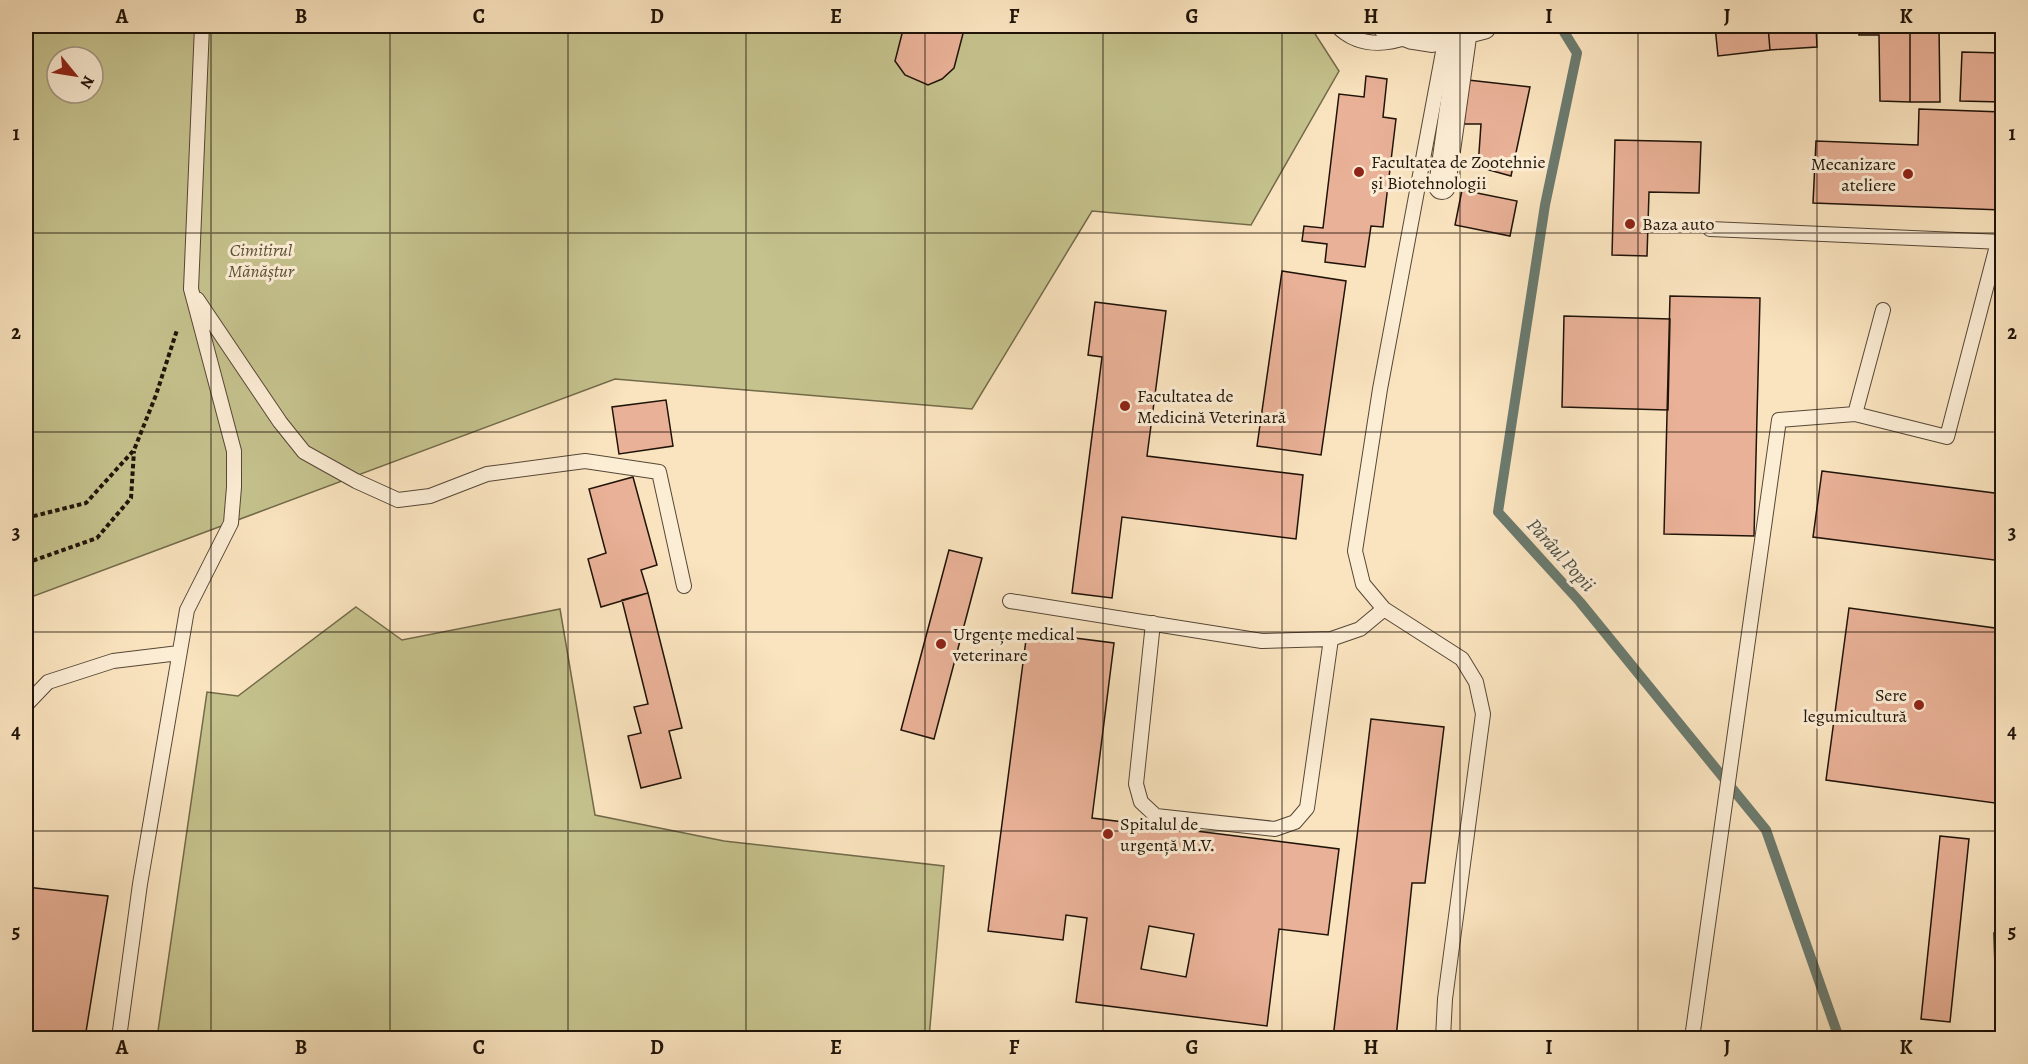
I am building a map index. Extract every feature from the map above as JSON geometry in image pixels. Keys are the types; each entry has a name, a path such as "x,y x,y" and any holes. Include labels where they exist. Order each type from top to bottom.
{"street":[{"path":"1386,26 1413,36 1432,39 1464,30 1442,186"}],"lane":[{"path":"119,1038 140,884 186,610 231,523 234,487 234,452 191,289 202,26"},
{"path":"1337,26 1367,43 1379,44 1413,36"},
{"path":"1443,1038 1445,999 1483,714 1476,682 1462,659 1384,609 1363,584 1355,551 1380,389 1464,30"},
{"path":"1692,1038 1779,420 1855,414 1947,437 2000,242 1710,229"},
{"path":"191,289 280,422 304,452 356,481 398,500 430,496 487,474 585,461 659,472 684,586"},
{"path":"1855,414 1883,310"},
{"path":"1010,601 1262,641 1331,639 1360,629 1384,609"},
{"path":"1153,623 1136,784 1141,802 1156,816 1275,829 1295,822 1307,808 1331,639"},
{"path":"26,705 48,682 113,661 179,653"}],"path":[{"path":"26,562 97,538 131,498 134,450 156,395 191,289"},
{"path":"26,518 86,503 134,450"}],"green space":[{"name":"Cimitirul Mănăștur","path":"26,26 1310,26 1339,71 1251,225 1092,211 972,409 615,379 26,599"},
{"path":"356,607 402,640 560,609 595,815 724,841 944,866 929,1038 157,1038 207,692 238,696"}],"building":[{"path":"904,26 965,26 954,68 942,79 928,85 905,75 895,61"},
{"path":"1715,26 1768,26 1770,50 1718,56"},
{"path":"1768,26 1816,26 1817,47 1770,50"},
{"path":"1859,26 1910,26 1910,102 1880,101 1879,35 1859,35"},
{"path":"1910,26 1939,26 1940,102 1910,102"},
{"path":"1962,52 2002,53 2002,102 1960,101"},
{"name":"Facultatea de Zootehnie și Biotehnologii","path":"1366,76 1387,79 1383,117 1396,119 1383,227 1371,226 1365,267 1325,262 1327,244 1302,241 1304,226 1323,228 1339,94 1364,97"},
{"path":"1468,80 1530,87 1511,176 1478,167 1481,124 1464,124"},
{"name":"Mecanizare ateliere","path":"1919,109 2002,112 2002,210 1813,203 1816,141 1918,145"},
{"name":"Baza auto","path":"1615,140 1701,142 1699,193 1649,192 1647,256 1612,255"},
{"path":"1462,190 1517,201 1510,236 1455,225"},
{"path":"1282,271 1346,281 1321,455 1257,446"},
{"path":"1670,296 1760,298 1754,536 1664,534"},
{"name":"Facultatea de Medicină Veterinară","path":"1095,302 1166,311 1147,456 1303,475 1296,539 1122,517 1112,598 1072,593 1102,357 1088,355"},
{"path":"1564,316 1670,319 1668,410 1562,407"},
{"path":"666,400 673,446 619,454 612,407"},
{"path":"1822,471 2002,494 2002,561 1813,537"},
{"path":"633,477 657,565 641,570 648,593 601,607 588,559 606,553 589,489"},
{"name":"Urgențe medical veterinare","path":"949,550 982,558 934,739 901,730"},
{"path":"648,593 682,728 669,731 681,778 641,788 628,736 641,733 634,707 648,704 622,600"},
{"name":"Sere legumicultură","path":"1849,608 2002,629 2002,804 1826,780"},
{"name":"Spitalul de urgență M.V.","path":"1027,632 1114,643 1092,818 1339,849 1328,935 1279,929 1267,1026 1076,1002 1087,918 1066,915 1063,940 988,931","holes":["1149,926 1194,934 1186,977 1141,969"]},
{"path":"1371,719 1444,727 1425,883 1412,883 1396,1038 1333,1038"},
{"path":"1940,836 1969,839 1950,1022 1921,1019"},
{"path":"26,887 108,896 85,1038 26,1038"},
{"path":"1994,933 2002,934 2002,968 1995,969"}],"waterway":[{"name":"Pârâul Popii","path":"1564,32 1577,53 1545,205 1498,512 1580,602 1766,830 1839,1038"}],"place":[{"name":"Facultatea de Zootehnie și Biotehnologii","path":"1359,172"},
{"name":"Mecanizare ateliere","path":"1908,174"},
{"name":"Baza auto","path":"1630,224"},
{"name":"Facultatea de Medicină Veterinară","path":"1125,406"},
{"name":"Urgențe medical veterinare","path":"941,644"},
{"name":"Sere legumicultură","path":"1919,705"},
{"name":"Spitalul de urgență M.V.","path":"1108,834"}]}
